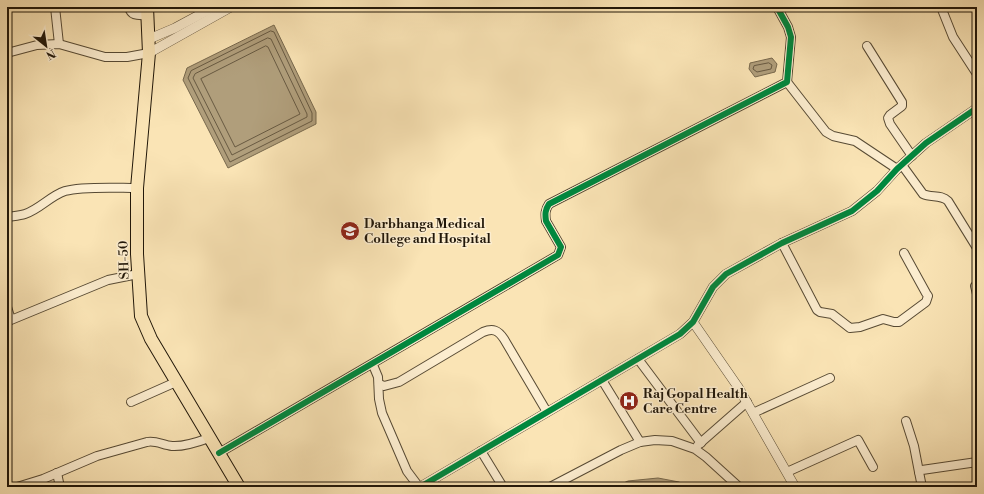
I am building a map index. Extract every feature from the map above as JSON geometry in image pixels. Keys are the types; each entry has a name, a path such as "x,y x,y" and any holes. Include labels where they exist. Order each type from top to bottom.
{"main road":[{"name":"SH-50","path":"147,11 149,53 137,188 138,274 141,316 176,382 239,487"}],"street":[{"path":"55,7 59,44"},
{"path":"129,7 134,15 147,11"},
{"path":"149,38 175,28 214,7"},
{"path":"7,53 37,45 59,44 104,57 127,57 149,53 231,7"},
{"path":"777,7 788,27 791,37 787,82 826,132 833,136 855,141 899,167 923,194 928,196 943,197 948,201 977,248"},
{"path":"941,7 953,37 977,74"},
{"path":"867,46 902,102 902,106 888,118 890,124 912,156"},
{"path":"219,454 373,365 558,255 562,247 545,216 545,210 549,204 787,82"},
{"path":"373,365 380,384 379,399 382,413 408,471 419,487 680,334 693,322 713,287 726,274 782,243 852,211 877,191 899,167 926,143 977,108"},
{"path":"7,217 26,214 53,196 66,191 79,189 137,188"},
{"path":"782,243 817,310 832,314 846,326 855,328 883,319 899,322 926,302 928,296 904,253"},
{"path":"7,307 9,320 108,280 138,274"},
{"path":"977,284 975,286 977,294"},
{"path":"693,322 738,387 787,472 794,487"},
{"path":"380,384 384,386 399,382 483,332 489,329 495,330 504,338 547,412"},
{"path":"638,359 706,457 739,487"},
{"path":"753,413 830,378"},
{"path":"602,380 640,442"},
{"path":"131,402 176,382"},
{"path":"698,446 747,402"},
{"path":"906,421 914,446 922,487"},
{"path":"17,487 57,473 97,456 147,442 178,446 209,438"},
{"path":"550,487 621,450 640,442 655,440 672,441 698,446"},
{"path":"787,472 858,440 873,467"},
{"path":"481,451 503,487"},
{"path":"919,472 926,468 977,462"},
{"path":"57,473 60,487"}],"water":[{"path":"274,25 316,112 316,124 228,168 183,80 187,68"},
{"path":"772,58 777,64 775,72 755,77 749,69 750,63"},
{"path":"658,478 679,482 688,487 615,487 628,481"}],"cycle path":[{"path":"219,453 558,255 561,247 546,221 545,216 549,204 787,82 791,37 788,27 777,7"},
{"path":"420,487 680,334 693,322 713,287 726,274 782,243 852,211 877,191 897,169 926,143 977,108"}],"place":[{"name":"Darbhanga Medical College and Hospital","path":"350,231"},
{"name":"Raj Gopal Health Care Centre","path":"629,401"}]}
